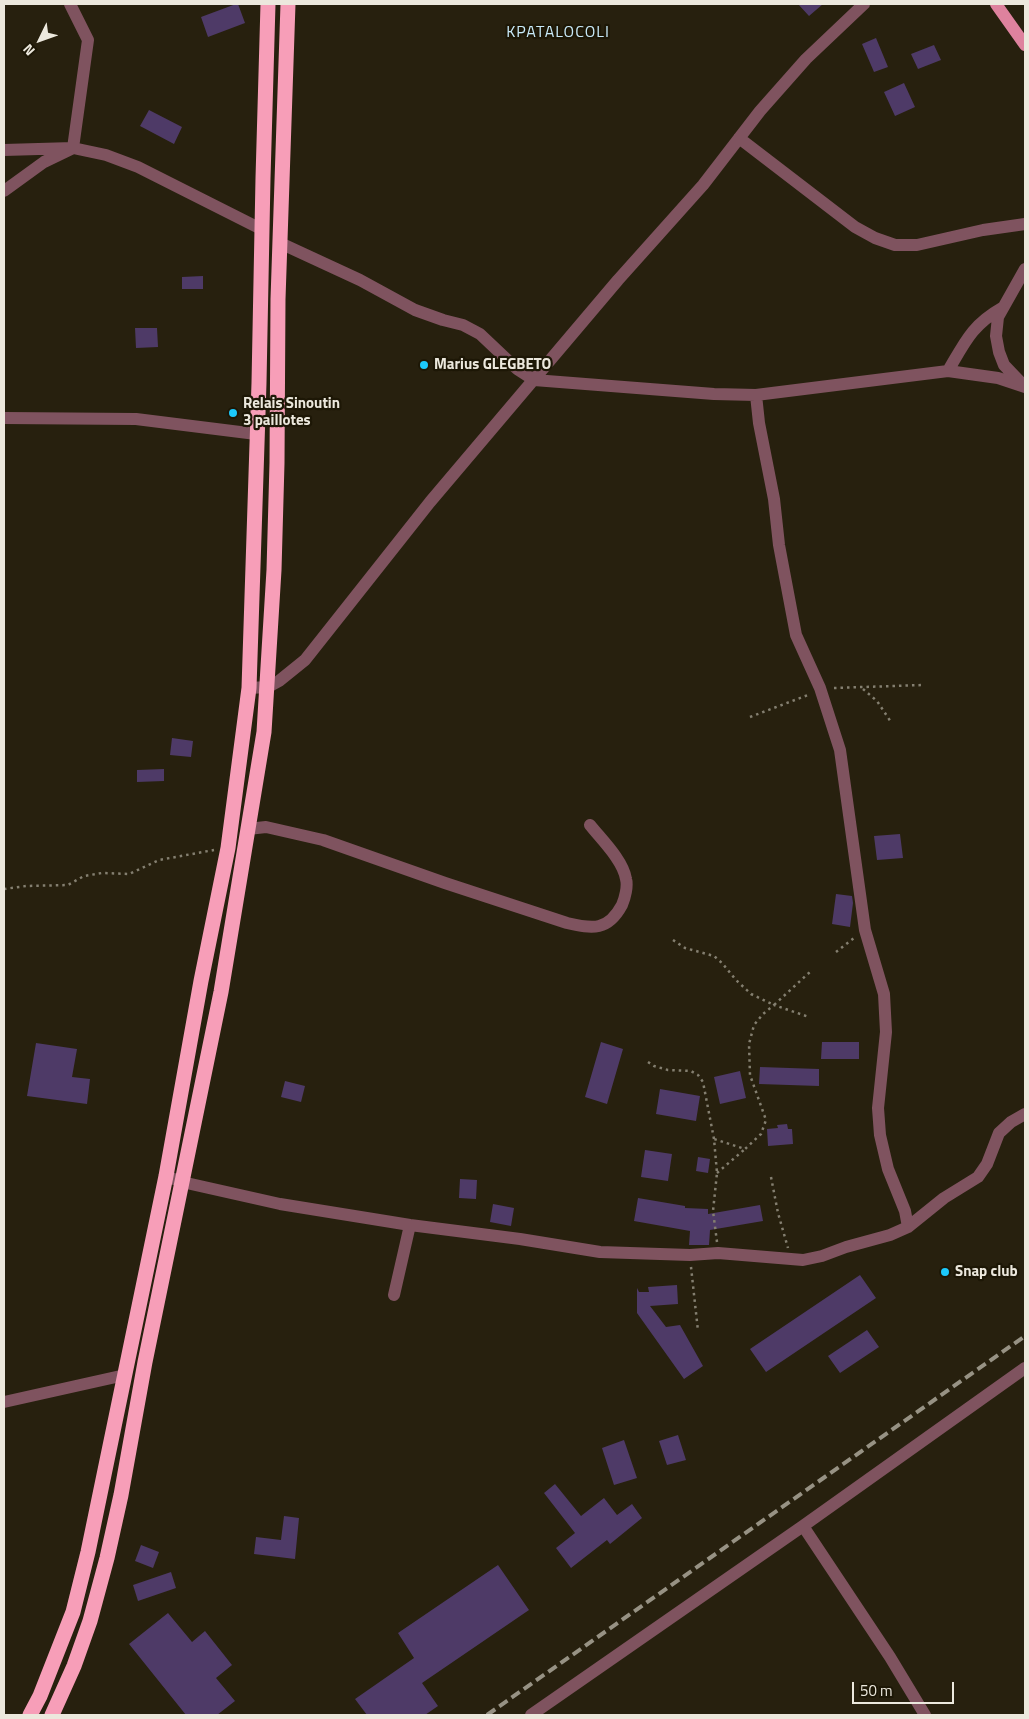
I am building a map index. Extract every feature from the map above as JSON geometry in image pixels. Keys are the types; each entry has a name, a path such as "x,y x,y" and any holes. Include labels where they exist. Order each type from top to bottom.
{"highway":[{"path":"30,1715 40,1696 73,1612 102,1493 166,1176 201,980 228,848 249,688 268,4"},
{"path":"52,1715 74,1666 90,1621 121,1495 144,1362 221,992 264,732 268,687 277,482 280,243 288,4"},
{"path":"102,1493 121,1495"}],"main road":[{"path":"996,4 1025,45"}],"street":[{"path":"70,4 88,40 73,148"},
{"path":"249,688 268,687 279,681 305,660 430,502 618,280 703,185 760,111 806,59 864,4"},
{"path":"739,138 855,227 875,238 895,245 918,245 983,230 1025,224"},
{"path":"4,191 44,162 73,148"},
{"path":"4,150 73,148 106,155 138,167 263,230"},
{"path":"280,243 360,280 415,310 463,325 480,334 517,369 534,380 714,394 756,395 948,371 998,378 1025,387"},
{"path":"1025,269 998,317 996,336 1004,365 1025,387"},
{"path":"948,371 976,326 986,317 1002,308"},
{"path":"756,395 759,423 774,499 784,570 796,634 820,688 840,750 865,930 884,994 886,1032 878,1108 880,1135 888,1169 905,1211 908,1227"},
{"path":"4,418 136,419 256,434"},
{"path":"248,829 266,828 323,840 445,883 567,922 583,927 596,927 608,923 616,916 624,900 627,880 615,856 590,825"},
{"path":"166,1176 182,1182 280,1204 600,1252 690,1255 718,1253 802,1260 822,1256 846,1247 890,1235 908,1227 944,1198 978,1177 987,1164 999,1133 1011,1122 1025,1114"},
{"path":"394,1295 410,1225"},
{"path":"531,1715 803,1526 1025,1368"},
{"path":"4,1402 125,1375"},
{"path":"803,1526 890,1657 925,1715"}],"path":[{"path":"750,718 810,695 820,688 922,685"},
{"path":"861,688 876,701 891,722"},
{"path":"4,889 68,884 84,876 102,873 129,874 159,860 228,848"},
{"path":"836,952 865,930"},
{"path":"674,940 685,948 714,956 751,994 809,1018"},
{"path":"718,1172 761,1134 766,1120 750,1075 749,1044 754,1024 762,1014 811,972"},
{"path":"648,1062 668,1070 691,1071 698,1075 703,1082 718,1172 713,1211 718,1253"},
{"path":"714,1139 745,1149"},
{"path":"771,1177 778,1213 788,1240 790,1259"},
{"path":"690,1255 698,1331"}],"building":[{"path":"238,4 245,23 208,37 201,17"},
{"path":"798,4 823,4 809,16"},
{"path":"876,38 888,67 874,72 862,44"},
{"path":"934,45 941,60 918,69 911,54"},
{"path":"904,83 915,107 895,116 884,92"},
{"path":"149,110 182,127 174,144 140,126"},
{"path":"203,276 203,289 182,289 182,277"},
{"path":"135,328 157,328 158,347 136,348"},
{"path":"172,738 193,741 191,757 170,755"},
{"path":"164,769 164,781 137,782 137,770"},
{"path":"900,834 903,858 877,860 874,836"},
{"path":"836,894 852,896 850,927 832,924"},
{"path":"601,1042 623,1049 607,1104 585,1097"},
{"path":"822,1042 859,1042 859,1059 821,1059"},
{"path":"36,1043 77,1049 72,1077 90,1079 87,1104 27,1096"},
{"path":"760,1067 819,1069 819,1086 759,1084"},
{"path":"740,1071 746,1098 720,1104 714,1077"},
{"path":"285,1081 305,1086 301,1102 281,1097"},
{"path":"660,1089 700,1096 696,1121 656,1114"},
{"path":"787,1124 788,1129 792,1129 793,1144 768,1146 767,1129 778,1128 777,1125"},
{"path":"645,1150 672,1154 668,1181 641,1177"},
{"path":"698,1157 710,1159 708,1173 696,1171"},
{"path":"460,1179 477,1180 476,1199 459,1198"},
{"path":"638,1198 685,1206 685,1208 708,1209 708,1214 760,1205 763,1221 710,1230 709,1245 689,1245 690,1231 634,1221"},
{"path":"493,1204 514,1208 511,1226 490,1222"},
{"path":"860,1275 876,1298 766,1372 750,1349"},
{"path":"677,1285 678,1304 650,1306 666,1327 680,1325 703,1366 684,1379 637,1313 637,1288 639,1292 649,1292 648,1287"},
{"path":"867,1330 879,1347 840,1373 828,1356"},
{"path":"678,1435 686,1460 667,1465 659,1441"},
{"path":"624,1440 637,1478 614,1485 602,1448"},
{"path":"555,1484 581,1516 604,1498 617,1515 632,1504 642,1518 610,1544 607,1540 571,1568 556,1548 575,1533 544,1493"},
{"path":"284,1516 299,1518 295,1559 254,1554 256,1537 281,1540"},
{"path":"141,1545 159,1552 153,1568 135,1561"},
{"path":"498,1565 529,1610 422,1683 438,1706 425,1715 367,1715 355,1699 414,1658 398,1633"},
{"path":"171,1572 176,1588 138,1601 133,1585"},
{"path":"168,1613 192,1642 205,1631 232,1665 216,1678 235,1701 217,1715 186,1715 129,1644"}],"railway":[{"path":"487,1715 1025,1336"}],"place":[{"name":"Marius GLEGBETO","path":"424,365"},
{"name":"Relais Sinoutin 3 paillotes","path":"233,413"},
{"name":"Snap club","path":"945,1272"}],"district":[{"name":"KPATALOCOLI","path":"558,33"}]}
